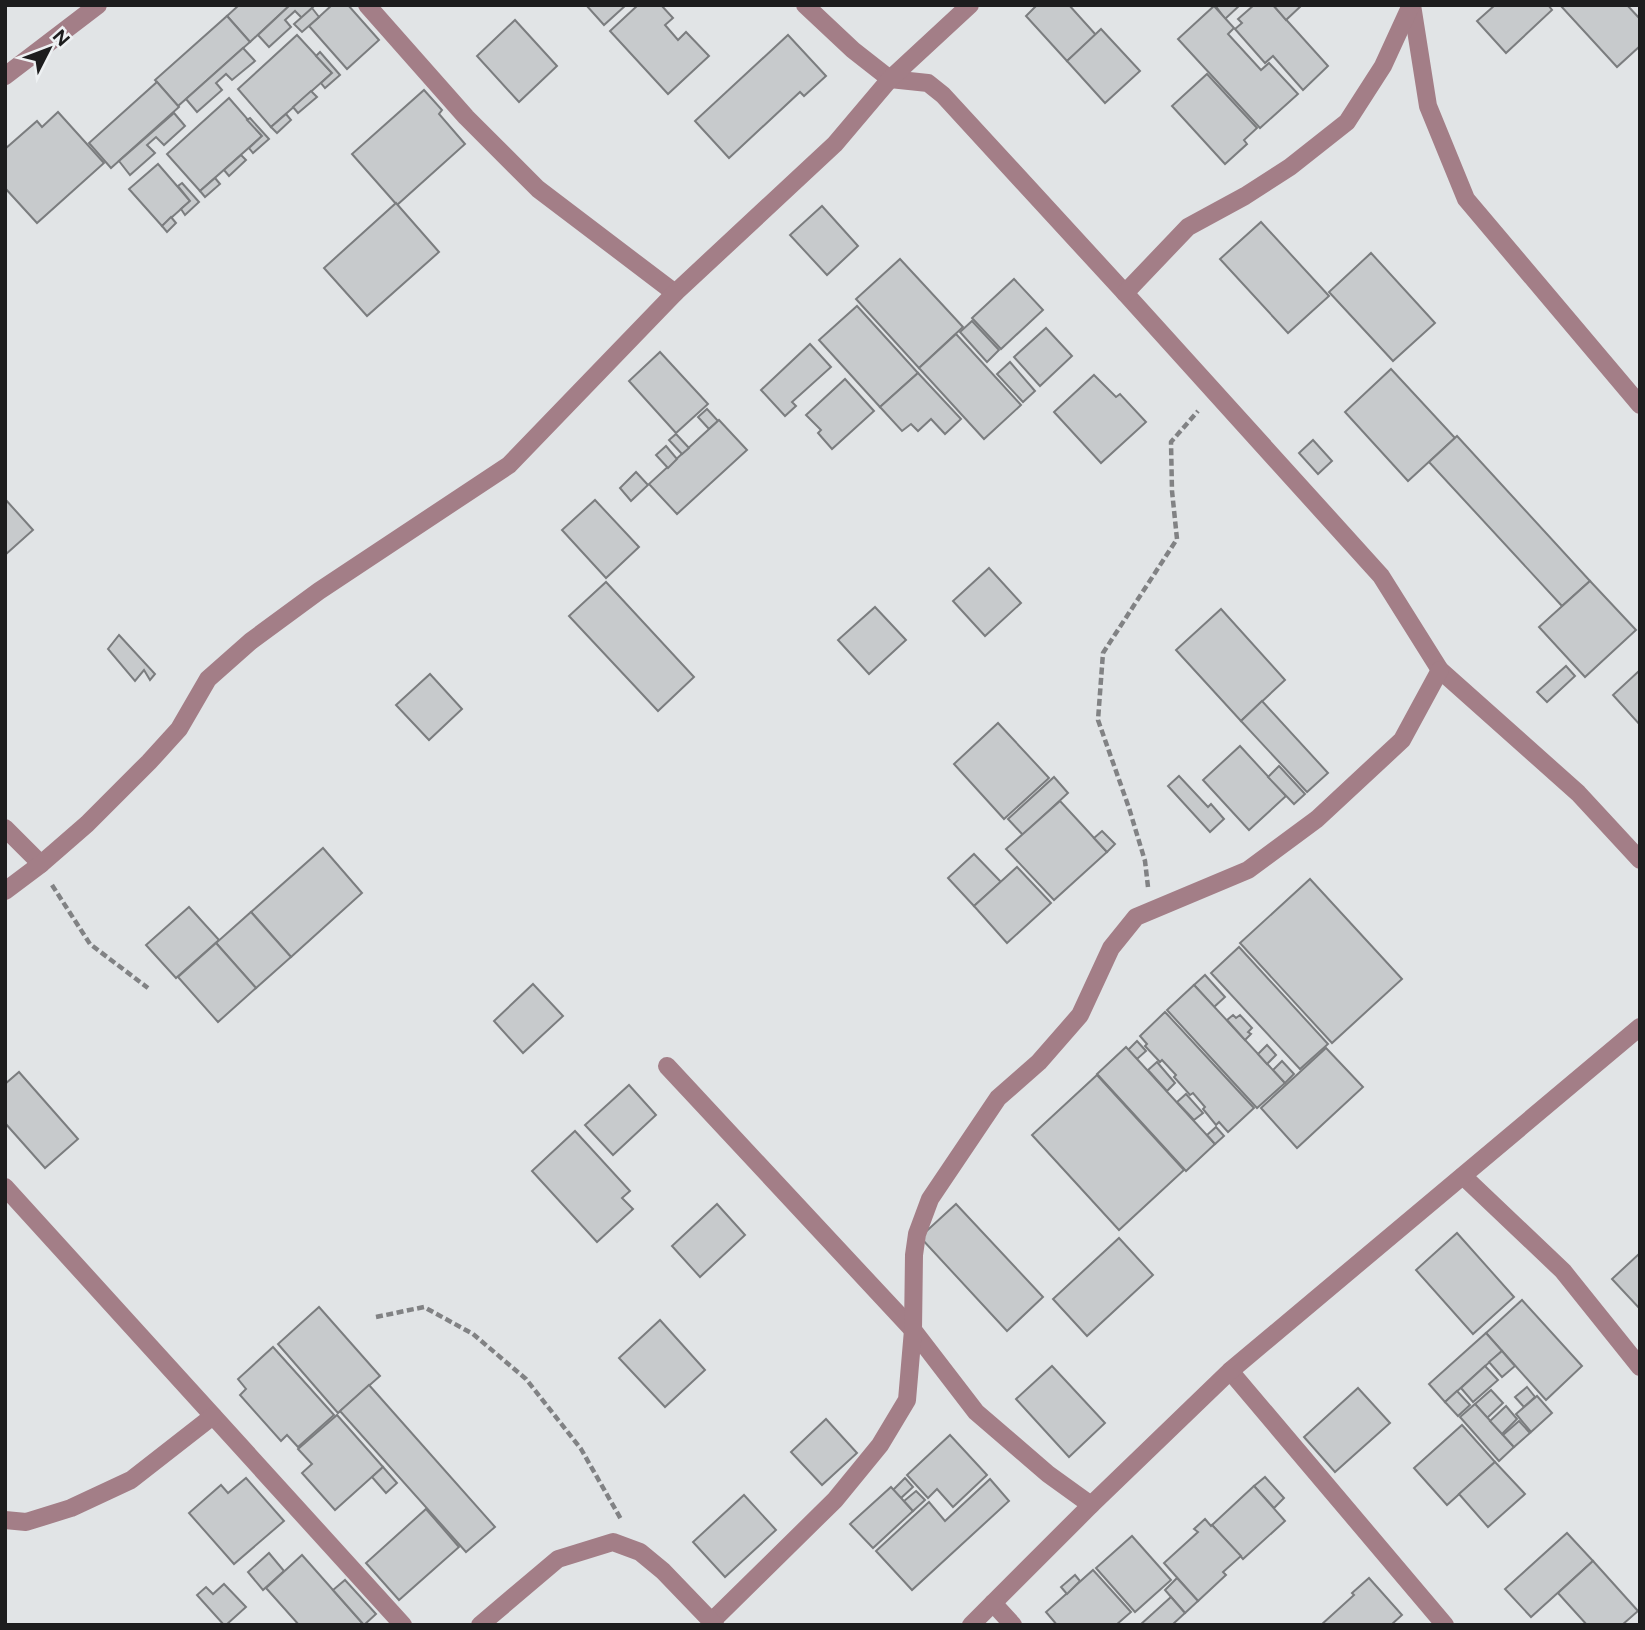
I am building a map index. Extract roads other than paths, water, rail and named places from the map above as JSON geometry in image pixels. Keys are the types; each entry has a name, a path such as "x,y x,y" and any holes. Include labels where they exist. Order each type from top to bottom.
{"street":[{"path":"5,76 98,5"},
{"path":"367,5 466,117 538,189 675,293"},
{"path":"805,5 853,50 890,79 928,83 943,95 1381,576 1440,670 1578,793 1640,860"},
{"path":"5,891 87,824 178,729 208,679 251,642 319,591 509,465 675,293 835,144 890,79 970,5"},
{"path":"1125,293 1188,227 1245,196 1290,167 1347,122 1383,66 1411,5"},
{"path":"1411,5 1428,106 1466,199 1640,405"},
{"path":"480,1625 558,1559 613,1542 640,1552 663,1571 713,1623 835,1500 880,1445 908,1400 913,1330 914,1255 917,1234 930,1199 998,1098 1039,1062 1080,1016 1111,948 1136,917 1248,870 1317,819 1402,740 1440,670"},
{"path":"5,828 41,864"},
{"path":"971,1625 1230,1371 1640,1027"},
{"path":"667,1066 913,1330 976,1412 1048,1474 1091,1505"},
{"path":"1463,1176 1563,1271 1640,1367"},
{"path":"5,1187 403,1625"},
{"path":"1230,1371 1445,1625"},
{"path":"5,1520 26,1521 71,1507 131,1480 213,1416"},
{"path":"993,1603 1013,1625"}]}
